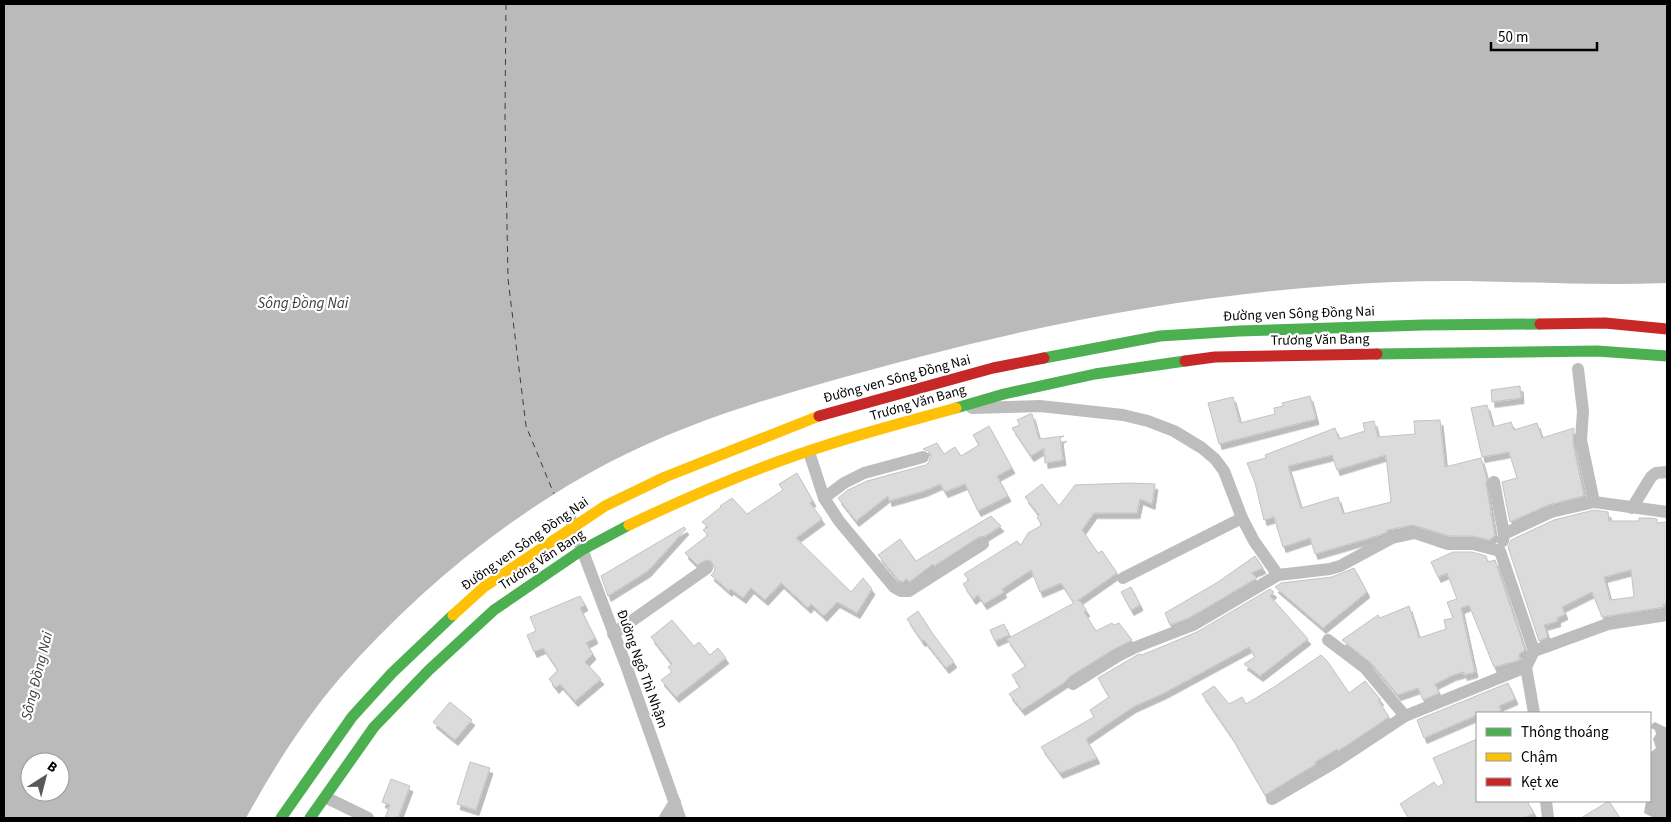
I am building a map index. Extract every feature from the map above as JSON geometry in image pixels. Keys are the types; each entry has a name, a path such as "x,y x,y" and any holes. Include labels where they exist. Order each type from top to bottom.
{"main road":[{"name":"Đường ven Sông Đồng Nai","path":"280,818 352,717 392,674 484,587 605,506 665,477 818,416 993,368 1160,336 1240,331 1423,325 1605,323 1667,328"},
{"name":"Trương Văn Bang","path":"310,818 374,727 429,670 494,610 582,550 675,503 750,472 808,452 1004,394 1095,374 1215,357 1516,351 1597,351 1667,356"}],"street":[{"path":"1578,369 1583,411 1582,440 1594,502"},
{"path":"953,409 1040,406 1123,415 1148,421 1174,431 1202,448 1215,459 1224,471 1242,518 1254,541 1278,575"},
{"path":"808,452 824,498 839,521 876,568 901,592 909,591 983,544"},
{"path":"824,498 844,483 864,473 923,456"},
{"path":"1632,508 1651,477 1656,473 1667,472"},
{"path":"1494,482 1504,534 1500,551 1534,651"},
{"path":"1504,534 1552,512 1594,502 1667,512"},
{"name":"Đường Ngô Thì Nhậm","path":"569,514 680,818"},
{"path":"1123,578 1242,518"},
{"path":"1073,684 1118,656 1198,622 1278,575 1330,569 1340,566 1392,538 1415,534 1448,544 1473,544 1500,551"},
{"path":"613,634 707,568"},
{"path":"1534,712 1526,667 1534,651 1608,624 1667,615"},
{"path":"1328,640 1365,668 1405,716"},
{"path":"1272,799 1337,762 1405,716 1526,667"},
{"path":"329,799 368,818"},
{"path":"665,818 675,802"},
{"path":"1546,802 1548,818"}],"water":[{"name":"Sông Đồng Nai","path":"4,4 1667,4 1667,283 1394,282 1274,291 1214,298 1095,317 977,342 773,398 688,427 638,448 590,473 544,501 456,565 415,601 340,678 314,711 289,746 246,818 4,818"},
{"path":"1655,722 1667,728 1667,818 1654,818 1644,813 1646,802 1651,802 1651,752 1656,748 1653,739 1656,734 1655,730 1651,728"}],"building":[{"path":"1520,386 1521,398 1492,402 1491,390"},
{"path":"1310,396 1316,419 1219,444 1208,403 1233,397 1240,423 1275,414 1274,408 1283,406 1282,403"},
{"path":"1487,405 1493,427 1511,422 1514,430 1537,423 1542,438 1574,428 1573,442 1584,496 1548,505 1510,522 1502,482 1517,478 1509,452 1482,457 1471,408"},
{"path":"1032,414 1039,439 1064,436 1060,438 1063,460 1045,463 1044,448 1031,456 1012,428 1020,425 1017,420"},
{"path":"1440,420 1445,467 1481,458 1487,479 1486,484 1495,536 1489,540 1473,536 1449,536 1413,525 1387,530 1387,532 1380,535 1315,554 1310,538 1283,547 1274,517 1264,520 1255,483 1247,463 1266,458 1265,455 1335,428 1339,439 1365,431 1363,423 1374,421 1378,437 1415,434 1414,421","holes":["1332,455 1337,470 1386,455 1391,502 1343,514 1338,497 1301,508 1288,466"]},
{"path":"989,426 1012,468 997,476 1008,496 978,511 965,484 945,492 940,484 924,491 889,501 888,496 856,521 838,498 848,490 867,481 926,465 931,455 923,449 937,443 944,454 955,447 961,456 979,445 973,435"},
{"path":"797,473 813,501 810,503 822,519 796,538 851,592 863,578 872,589 857,613 837,602 824,616 811,604 808,608 781,583 765,600 751,588 743,598 731,589 729,591 711,575 715,568 711,561 706,560 697,565 685,553 708,535 703,530 708,527 702,522 720,506 732,498 747,514 783,490 779,484"},
{"path":"1042,484 1059,506 1075,485 1155,484 1152,504 1140,499 1137,513 1094,513 1082,530 1098,553 1102,551 1117,573 1077,601 1079,600 1087,611 1084,612 1096,631 1112,623 1114,625 1119,623 1132,640 1069,677 1065,682 1022,710 1009,694 1020,687 1012,675 1026,666 1007,639 1074,603 1061,583 1040,592 1031,570 1002,589 1004,592 984,604 978,595 973,599 963,584 969,580 964,574 1017,541 1021,545 1028,533 1042,525 1037,518 1039,515 1025,497"},
{"path":"1594,510 1608,512 1609,521 1639,521 1639,518 1650,518 1657,519 1657,523 1667,522 1667,604 1663,604 1664,607 1602,617 1592,592 1562,607 1565,614 1557,618 1558,621 1544,625 1548,637 1539,641 1508,547 1511,540 1554,520","holes":["1631,570 1634,597 1610,600 1604,577"]},
{"path":"991,516 1001,526 985,536 979,537 934,566 933,564 909,582 907,579 902,582 899,581 878,555 900,539 916,561"},
{"path":"684,527 686,529 648,571 608,596 601,576"},
{"path":"1453,552 1472,552 1486,556 1488,562 1495,560 1525,650 1519,654 1520,660 1494,667 1469,605 1461,608 1475,672 1453,675 1435,684 1439,693 1423,700 1418,688 1398,695 1371,663 1342,640 1378,615 1380,618 1409,606 1419,638 1446,629 1444,620 1453,618 1447,602 1457,599 1447,573 1438,577 1431,562"},
{"path":"1255,556 1263,568 1251,573 1257,578 1189,618 1170,625 1165,613 1218,582"},
{"path":"1354,568 1367,592 1323,628 1275,587 1281,583 1332,577"},
{"path":"1131,587 1140,605 1131,610 1121,592"},
{"path":"1270,589 1274,592 1270,596 1308,639 1260,676 1244,664 1255,657 1249,647 1164,693 1133,707 1086,739 1097,758 1060,773 1041,747 1094,717 1090,710 1109,697 1098,678 1139,654 1142,655 1197,632"},
{"path":"580,596 585,605 580,608 595,638 586,643 593,654 585,662 601,679 575,701 560,684 556,688 549,679 558,670 543,648 534,652 527,635 536,631 530,617"},
{"path":"918,611 954,662 946,668 924,640 922,641 907,619"},
{"path":"672,620 694,646 699,642 710,655 718,648 726,658 676,697 661,680 672,672 668,667 672,664 651,637"},
{"path":"1004,624 1009,635 995,641 990,630"},
{"path":"1321,655 1349,693 1365,681 1381,700 1378,700 1389,717 1338,751 1337,749 1315,762 1316,764 1265,795 1231,736 1202,694 1214,686 1229,704 1242,697 1246,704"},
{"path":"1508,683 1515,699 1499,706 1502,712 1476,712 1476,715 1424,738 1417,720"},
{"path":"450,702 472,720 455,740 433,722"},
{"path":"1476,739 1476,802 1528,802 1534,813 1524,818 1409,818 1400,804 1434,782 1438,787 1444,783 1433,758"},
{"path":"470,762 490,768 476,810 457,804"},
{"path":"391,779 410,786 398,818 385,818 390,805 382,802"},
{"path":"1610,802 1620,818 1581,818"}],"ferry route":[{"path":"506,4 505,115 508,279 526,426 554,494"}],"traffic: fast":[{"path":"1044,358 1160,336 1239,331 1423,325 1540,324"},
{"path":"1377,354 1597,351 1667,356"},
{"path":"956,408 1004,394 1095,374 1185,361"},
{"path":"310,818 374,727 429,670 494,610 582,550 629,525"},
{"path":"281,818 352,717 392,673 453,615"}],"traffic: slow":[{"path":"629,525 752,471 802,453 956,408"},
{"path":"453,615 484,587 605,506 665,477 819,416"}],"traffic: jam":[{"path":"1540,324 1605,323 1667,329"},
{"path":"1185,361 1215,357 1377,354"},
{"path":"819,416 993,368 1044,358"}]}
